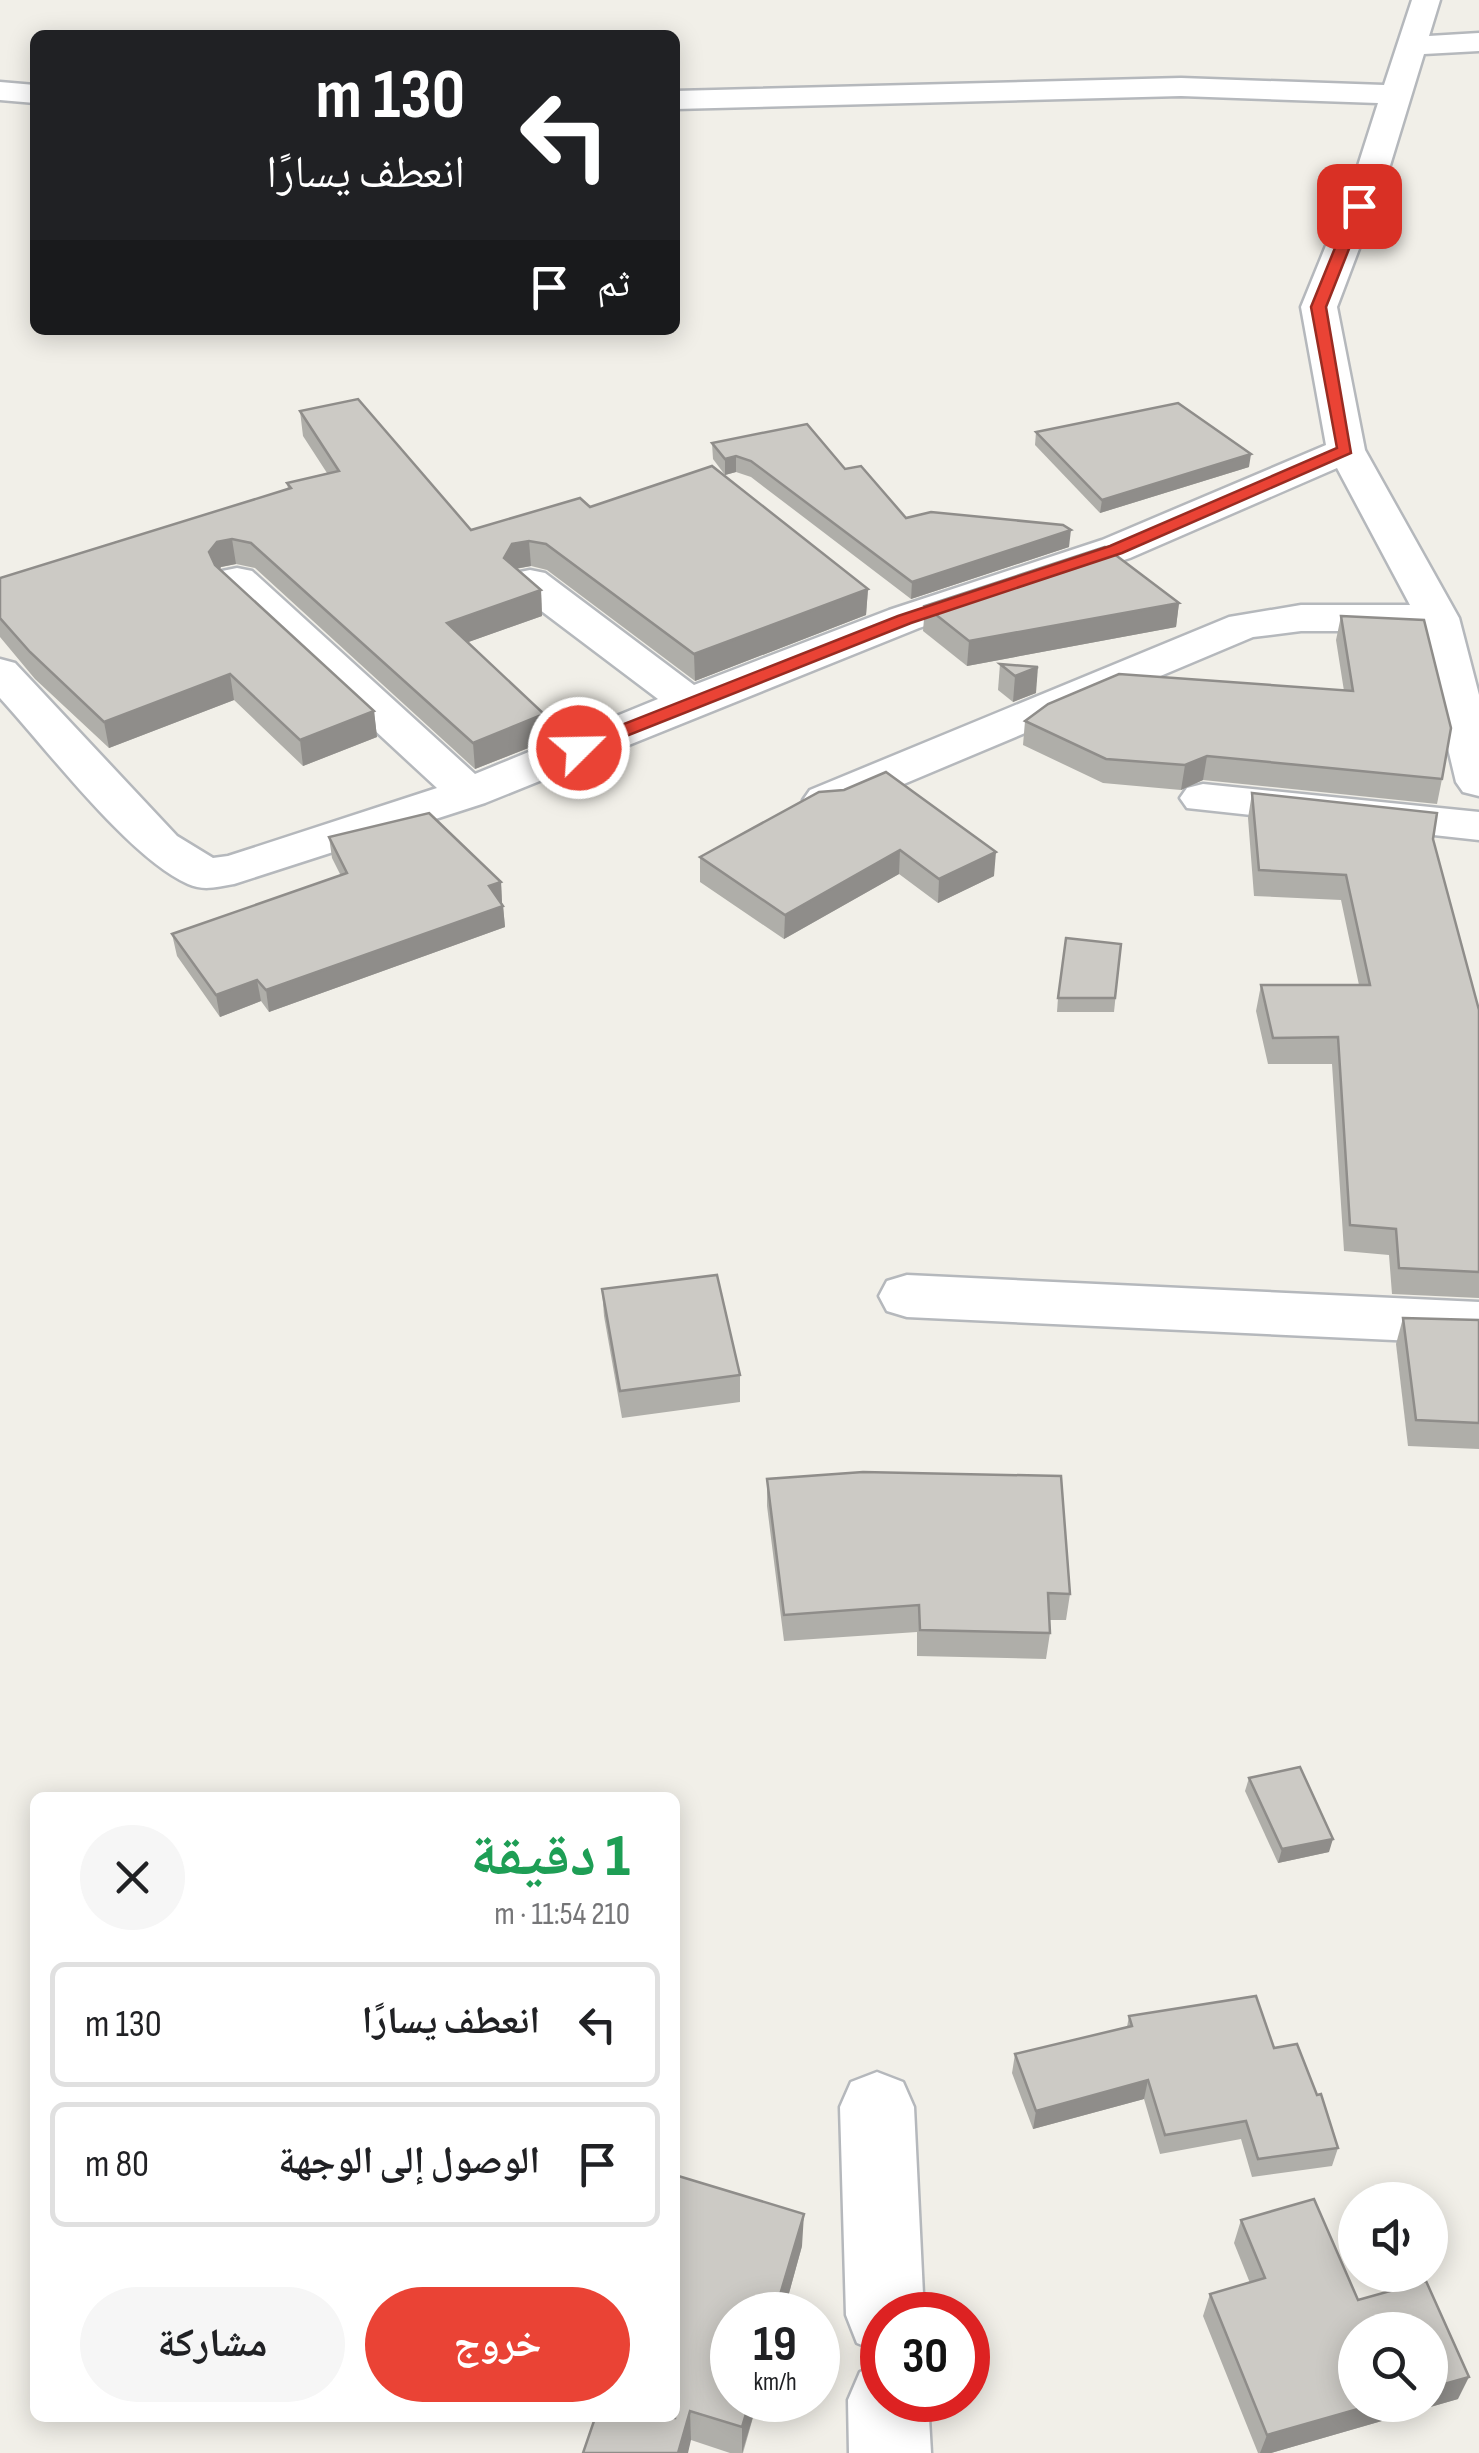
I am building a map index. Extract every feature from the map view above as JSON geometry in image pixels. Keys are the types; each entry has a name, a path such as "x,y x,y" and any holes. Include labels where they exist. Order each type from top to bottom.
{"street":[{"path":"1426,0 1398,96 1318,307 1346,450 1438,618 1479,782"},
{"path":"1412,46 1479,42"},
{"path":"680,100 1181,87 1398,96"},
{"path":"0,92 30,94"},
{"path":"0,672 160,846 205,874 234,870 469,793 689,702 889,608 1116,550 1346,450"},
{"path":"237,580 469,793"},
{"path":"530,582 689,702"},
{"path":"826,800 1244,626 1300,618 1438,618"},
{"path":"1203,798 1479,826"},
{"path":"908,1296 1479,1323"},
{"path":"877,2108 883,2292"},
{"path":"889,2422 890,2453"}],"building":[{"path":"358,399 471,530 580,498 590,507 712,466 868,589 694,654 546,544 512,544 504,558 541,590 447,623 544,714 473,743 251,543 232,539 217,542 209,552 215,565 374,711 300,740 230,674 104,722 0,618 0,578 291,488 287,483 339,471 300,411"},
{"path":"1178,403 1251,454 1102,500 1036,432"},
{"path":"807,424 845,469 861,466 906,518 931,512 1063,525 1071,530 912,582 751,461 736,456 725,459 712,443"},
{"path":"1105,547 1179,603 969,641 925,606"},
{"path":"1341,616 1424,620 1451,728 1442,779 1207,756 1185,765 1106,759 1025,721 1048,704 1119,674 1353,691"},
{"path":"1000,664 1038,667 1015,676"},
{"path":"886,772 996,852 939,879 900,850 785,915 700,857 819,792 844,790"},
{"path":"1252,793 1437,813 1433,839 1479,1010 1479,1272 1399,1268 1396,1229 1350,1225 1338,1037 1273,1038 1261,985 1370,985 1346,875 1259,870"},
{"path":"429,813 501,882 489,886 503,906 266,990 257,980 216,995 172,934 347,873 329,837"},
{"path":"1066,938 1121,944 1115,998 1058,998"},
{"path":"717,1275 740,1375 620,1391 602,1289"},
{"path":"1403,1318 1479,1320 1479,1423 1416,1420"},
{"path":"863,1472 1061,1476 1070,1594 1048,1593 1050,1633 920,1630 919,1605 784,1615 767,1479"},
{"path":"1300,1767 1333,1839 1282,1849 1249,1778"},
{"path":"1256,1996 1274,2048 1297,2044 1317,2095 1321,2094 1338,2148 1258,2159 1246,2121 1165,2135 1148,2080 1036,2111 1015,2054 1132,2026 1129,2016"},
{"path":"680,2177 804,2214 781,2292 710,2292 710,2417 690,2411 678,2453 583,2453 594,2422 680,2422"},
{"path":"1314,2199 1338,2254 1338,2292 1355,2292 1358,2300 1387,2292 1431,2292 1440,2312 1338,2312 1338,2415 1267,2435 1210,2294 1265,2278 1241,2220"},
{"path":"1448,2330 1469,2377 1448,2383"}],"route":[{"path":"579,748 904,620 1116,550 1346,450 1318,307 1359,206"}]}
